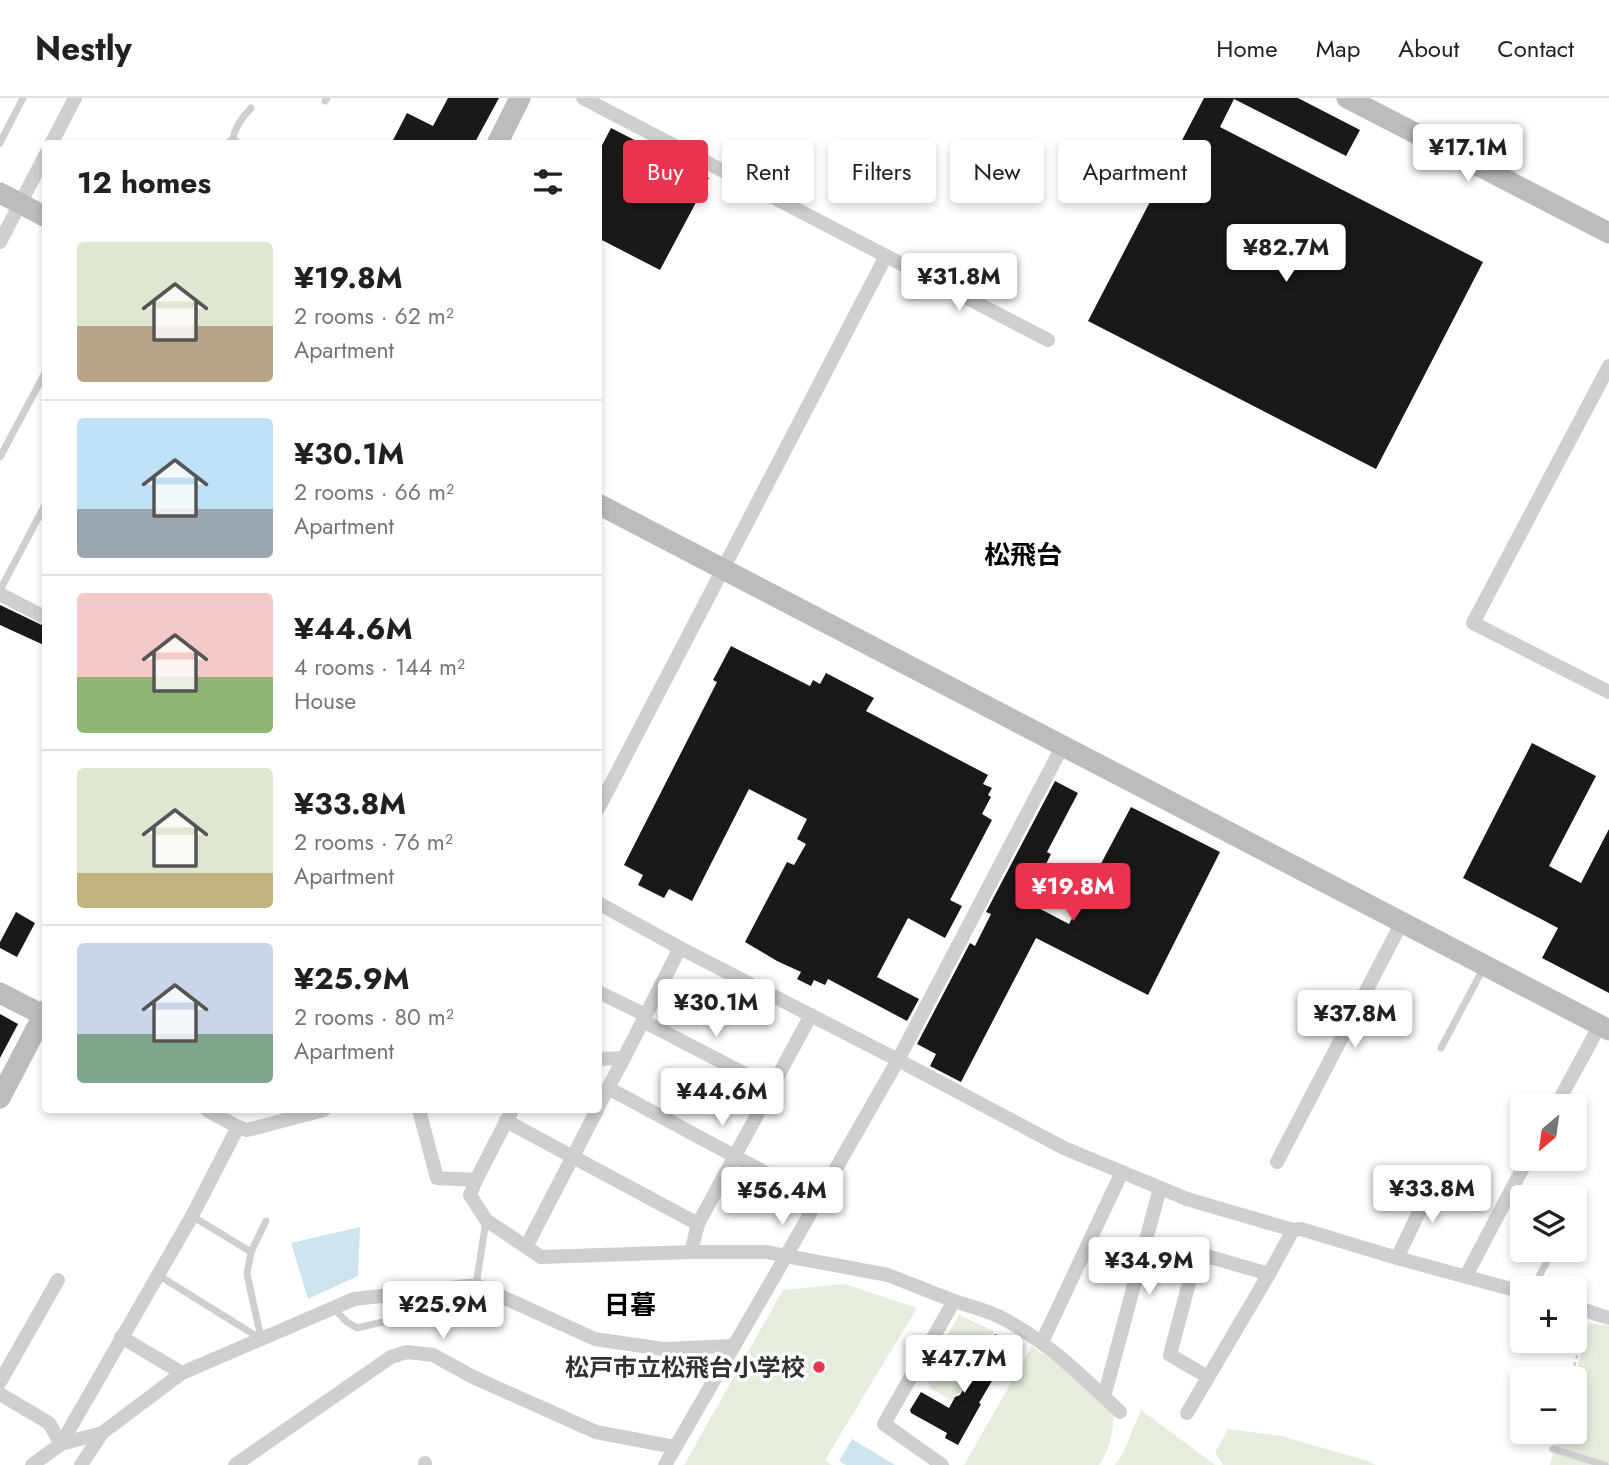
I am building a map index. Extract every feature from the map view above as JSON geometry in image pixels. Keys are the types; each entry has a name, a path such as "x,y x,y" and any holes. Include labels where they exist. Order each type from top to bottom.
{"street":[{"path":"53,140 75,98"},
{"path":"499,140 520,98"},
{"path":"583,98 1048,340"},
{"path":"1347,98 1609,233"},
{"path":"0,242 42,162"},
{"path":"0,193 42,215"},
{"path":"602,801 886,256"},
{"path":"1609,366 1473,623 1609,692"},
{"path":"602,506 1604,1027 1563,1094"},
{"path":"0,592 42,616"},
{"path":"664,1465 898,1060 1063,745"},
{"path":"602,905 1064,1148 1187,1199 1510,1289"},
{"path":"1278,1163 1402,922"},
{"path":"602,1100 680,948"},
{"path":"0,993 42,1012"},
{"path":"602,994 772,1088"},
{"path":"691,1252 698,1224 811,1015"},
{"path":"0,1098 42,1019"},
{"path":"602,1059 624,1058"},
{"path":"608,1088 818,1200"},
{"path":"212,1113 247,1130 312,1113"},
{"path":"420,1113 437,1178 476,1180"},
{"path":"526,1247 595,1113"},
{"path":"698,1224 573,1156 509,1115 470,1195 486,1220 541,1257 766,1252 888,1275 999,1317 1042,1342 1120,1412"},
{"path":"61,1444 191,1216 238,1127"},
{"path":"1466,1276 1521,1171"},
{"path":"1042,1342 1122,1172"},
{"path":"1397,1258 1436,1177"},
{"path":"1104,1397 1160,1188"},
{"path":"1187,1413 1293,1230"},
{"path":"1208,1377 1170,1355 1195,1260 1203,1255 1269,1273"},
{"path":"0,1381 58,1280"},
{"path":"81,1465 102,1433 182,1373 354,1298 473,1285 595,1339 663,1349 733,1346"},
{"path":"942,1465 884,1424 954,1301"},
{"path":"1587,1311 1609,1318"},
{"path":"121,1337 182,1373"},
{"path":"235,1465 391,1357 407,1352 432,1355 596,1432 675,1447"},
{"path":"0,1394 49,1423 61,1444"},
{"path":"32,1465 61,1444 102,1433"}],"lane":[{"path":"0,143 23,98"},
{"path":"233,140 245,114 251,108"},
{"path":"0,457 42,378"},
{"path":"0,592 42,511"},
{"path":"1441,1048 1485,965"},
{"path":"191,1216 251,1252"},
{"path":"332,1307 357,1328 400,1318 450,1321 458,1316 473,1285 486,1220"},
{"path":"261,1339 247,1274 251,1252 266,1221"},
{"path":"157,1274 261,1339"},
{"path":"1553,1449 1605,1465"}],"shaded area":[{"name":"松戸市立松飛台小学校","path":"845,1284 917,1308 825,1460 832,1465 684,1465 783,1290"},
{"path":"959,1315 994,1331 961,1391 951,1400 930,1388 926,1372"},
{"path":"1589,1323 1609,1326 1609,1465 1550,1465 1556,1444 1587,1444 1587,1367 1577,1367 1581,1353 1587,1353"},
{"path":"1032,1346 1067,1371 1114,1416 1110,1442 1103,1459 1099,1465 964,1465"},
{"path":"1141,1410 1215,1465 1115,1465"},
{"path":"1228,1429 1281,1436 1376,1465 1223,1465 1215,1453"}],"water":[{"path":"360,1227 358,1276 308,1299 291,1243"},
{"path":"852,1439 895,1465 846,1465 839,1461"}],"building":[{"path":"448,98 499,98 476,140 393,140 407,113 433,126"},
{"path":"1204,98 1298,98 1360,130 1346,156 1234,99 1220,127 1483,262 1376,469 1088,321 1149,203 1211,203 1211,140 1182,140"},
{"path":"611,128 635,140 623,140 623,203 696,203 660,270 602,240 602,145"},
{"path":"0,605 42,625 42,644 0,625"},
{"path":"731,646 810,686 813,680 820,684 826,673 874,698 866,711 988,775 983,784 992,788 988,795 991,797 982,814 992,820 950,900 962,906 945,938 908,918 877,977 919,999 907,1021 828,979 825,985 814,980 811,986 797,979 801,972 745,942 787,862 794,865 806,844 797,839 807,819 749,789 692,901 669,889 664,898 638,885 643,875 624,865 717,682 713,680"},
{"path":"1532,743 1596,776 1549,866 1581,883 1609,829 1609,993 1542,958 1558,928 1463,878"},
{"path":"1055,781 1078,793 1047,852 1051,854 1027,902 1069,924 1131,807 1220,852 1148,995 1036,938 961,1082 930,1066 936,1054 917,1044 970,943 975,946 991,914 986,912"},
{"path":"16,912 35,923 17,957 0,948 0,942"},
{"path":"0,1014 18,1024 0,1058"},
{"path":"995,1334 1013,1345 958,1445 945,1438 947,1433 910,1410 921,1392 949,1408 955,1397 960,1395"}],"place":[{"name":"松戸市立松飛台小学校","path":"819,1367"}],"district":[{"name":"松飛台","path":"1023,555"},
{"name":"日暮","path":"630,1305"}]}
